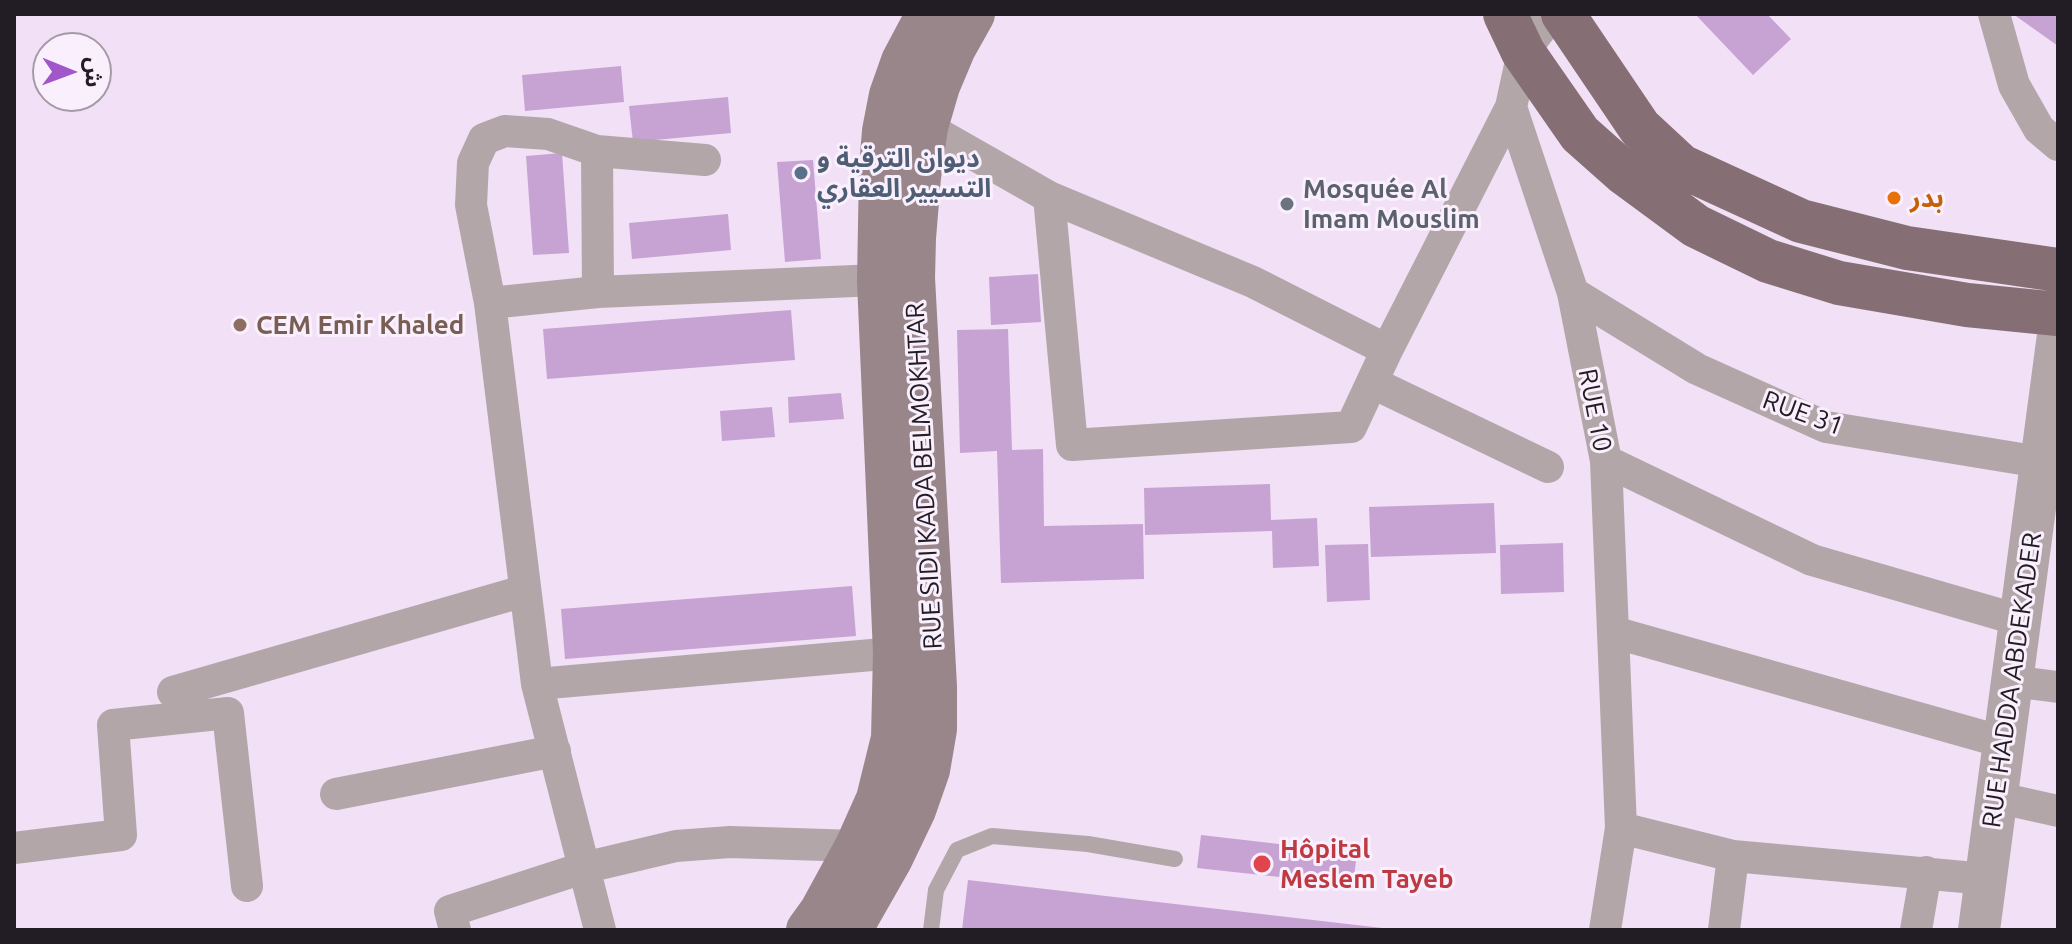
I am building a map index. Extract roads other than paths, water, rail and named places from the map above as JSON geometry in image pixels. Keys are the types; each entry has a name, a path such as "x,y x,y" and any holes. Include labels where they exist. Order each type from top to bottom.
{"main road":[{"name":"RUE SIDI KADA BELMOKHTAR","path":"850,930 914,810 928,770 935,729 935,687 884,131 891,95 903,61 928,14"},
{"name":"RUE SIDI KADA BELMOKHTAR","path":"808,930 857,846 878,799 893,738 896,280 918,187 926,127 943,73 973,14"},
{"path":"1563,14 1640,128 1681,166 1801,221 1907,248 2058,270"},
{"path":"1514,33 1580,134 1624,173 1696,226 1768,261 1839,283 1967,305 2058,314"}],"street":[{"path":"1049,197 1072,445 1351,427 1511,107 1514,33 1552,14"},
{"path":"1994,14 2014,85 2039,129 2058,145"},
{"name":"RUE 10","path":"1511,107 1573,293 1606,461 1621,828 1605,930"},
{"path":"926,127 1049,197 1253,282 1387,350"},
{"path":"600,930 537,684 490,303 471,205 473,163 484,139 505,131 548,134 597,151 705,160"},
{"path":"597,151 598,292"},
{"path":"490,303 598,292 896,280"},
{"name":"RUE 31","path":"1573,293 1697,369 1826,427 2050,464"},
{"name":"RUE HADDA ABDEKADER","path":"1979,930 2019,620 2050,464 2058,335"},
{"path":"1373,383 1548,467"},
{"path":"1606,461 1812,560 2019,620"},
{"path":"173,692 524,591"},
{"path":"1613,632 2003,742"},
{"path":"537,684 895,653"},
{"path":"2011,681 2058,687"},
{"path":"14,848 121,835 113,725 228,713 247,886"},
{"path":"336,794 555,751"},
{"path":"1995,797 2058,811"},
{"path":"1621,828 1733,856 1986,879"},
{"path":"455,930 450,911 583,868 676,846 730,842 857,846"},
{"path":"1724,930 1733,856"},
{"path":"1916,930 1926,872"}],"lane":[{"path":"931,930 936,890 957,850 992,836 1088,844 1175,859"}],"place":[{"name":"ديوان الترقية و التسيير العقاري","path":"801,173"},
{"name":"بدر","path":"1894,198"},
{"name":"Mosquée Al Imam Mouslim","path":"1287,204"},
{"name":"CEM Emir Khaled","path":"240,325"},
{"name":"Hôpital Meslem Tayeb","path":"1262,864"}]}
